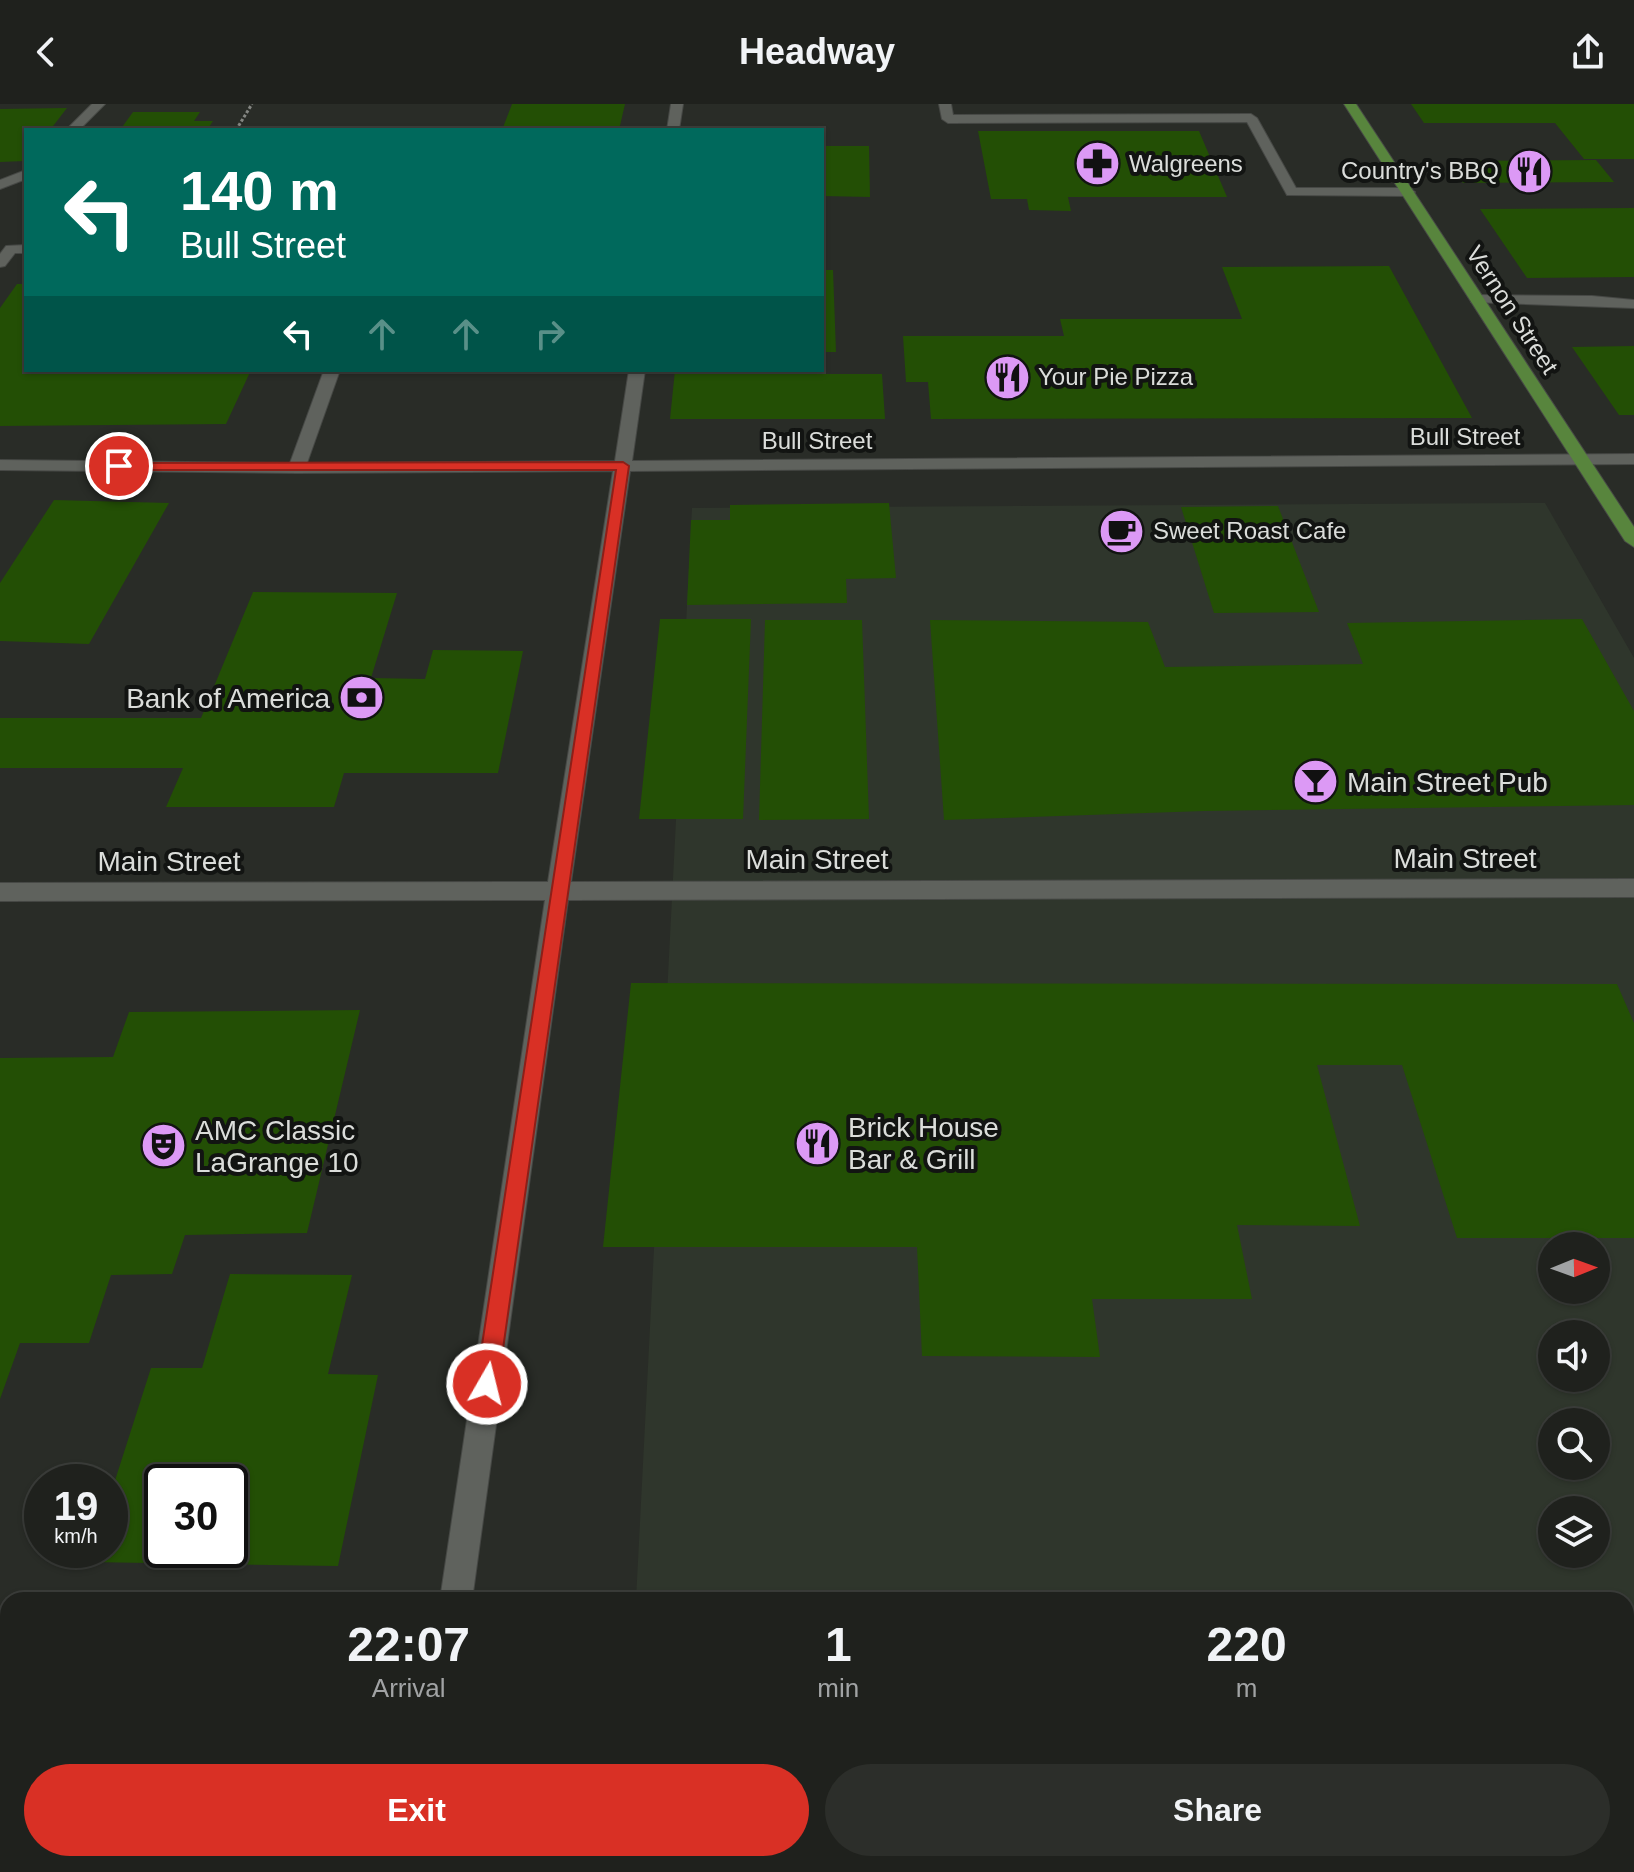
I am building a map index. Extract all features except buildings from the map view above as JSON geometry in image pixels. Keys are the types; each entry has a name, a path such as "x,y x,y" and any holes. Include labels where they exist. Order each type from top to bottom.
{"main road":[{"name":"Vernon Street","path":"1350,104 1634,541"}],"street":[{"path":"74,128 99,104"},
{"path":"673,128 677,104"},
{"path":"945,104 948,119 1251,118 1292,192 1408,192"},
{"path":"0,185 24,175"},
{"path":"0,263 11,249 24,249"},
{"path":"1476,299 1592,300 1634,304"},
{"path":"297,468 331,372"},
{"path":"457,1592 558,890 637,372"},
{"name":"Bull Street","path":"0,465 297,468 1634,459"},
{"name":"Main Street","path":"0,892 1634,888"}],"path":[{"path":"237,128 252,104"}],"shaded area":[{"path":"1545,503 1634,658 1634,1592 636,1592 692,508"}],"place":[{"name":"Walgreens","path":"1098,164"},
{"name":"Country's BBQ","path":"1530,171"},
{"name":"Your Pie Pizza","path":"1007,377"},
{"name":"Sweet Roast Cafe","path":"1122,531"},
{"name":"Bank of America","path":"361,698"},
{"name":"Main Street Pub","path":"1316,782"},
{"name":"Brick House Bar & Grill","path":"817,1143"},
{"name":"AMC Classic LaGrange 10","path":"164,1146"}],"route":[{"path":"119,466 623,466 487,1384"}]}
